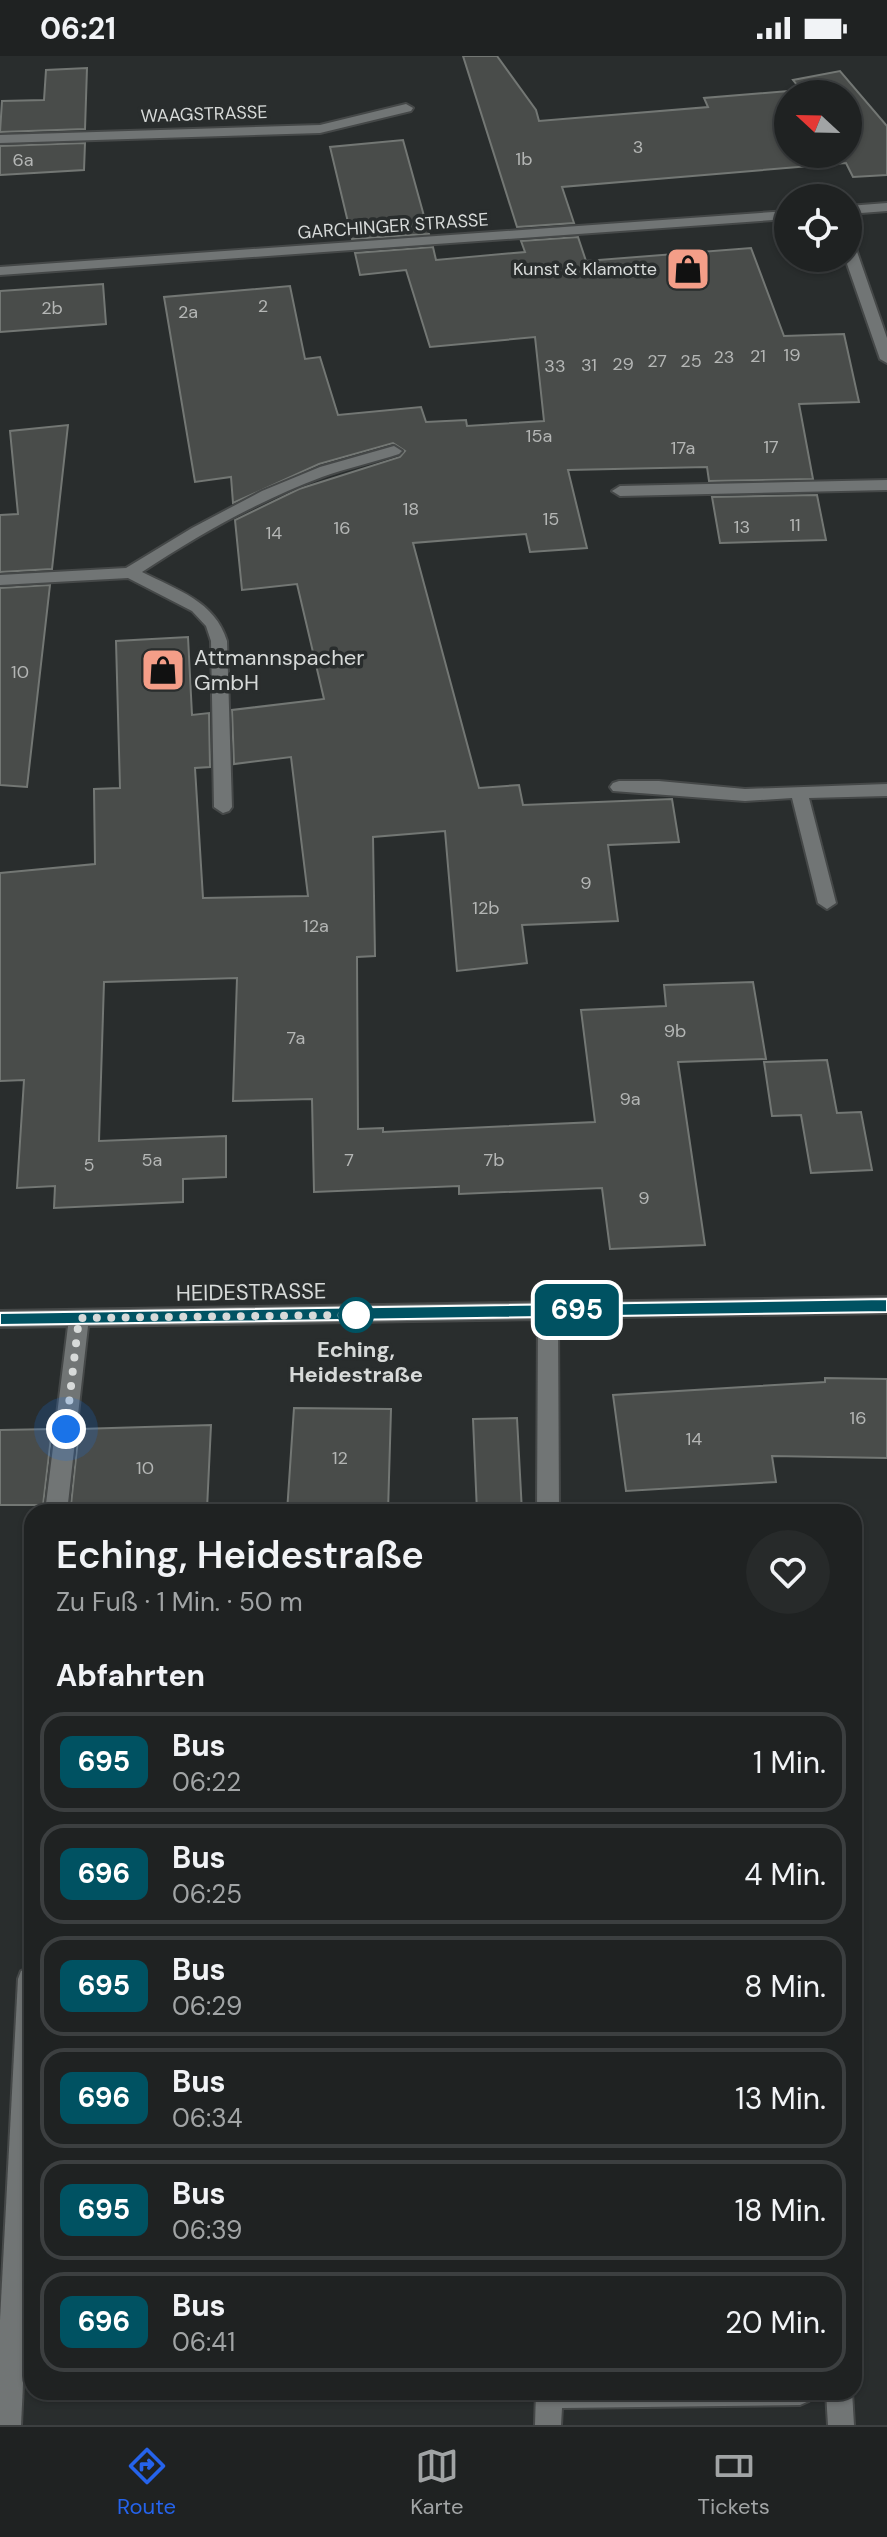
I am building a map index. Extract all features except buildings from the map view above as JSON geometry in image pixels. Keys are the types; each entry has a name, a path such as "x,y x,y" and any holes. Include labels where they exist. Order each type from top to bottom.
{"street":[{"name":"WAAGSTRASSE","path":"0,139 320,129 406,108"},
{"path":"862,209 887,207"},
{"name":"GARCHINGER STRASSE","path":"0,271 774,216"},
{"path":"857,272 887,359"},
{"path":"130,573 186,535 245,505 318,473 394,451"},
{"path":"620,491 887,485"},
{"path":"0,580 130,573 198,607 214,625 219,641 223,807"},
{"path":"619,787 745,795 887,790"},
{"path":"799,792 827,903"},
{"name":"HEIDESTRASSE","path":"0,1319 887,1305"},
{"path":"548,1312 548,1504"},
{"path":"57,1504 79,1318"},
{"path":"8,2425 24,2101"},
{"path":"548,2425 549,2400"},
{"path":"839,2400 841,2425"}],"bus line":[{"name":"695","path":"0,1319 887,1305"}],"place":[{"name":"Kunst & Klamotte","path":"688,269"},
{"name":"Attmannspacher GmbH","path":"163,670"},
{"name":"Eching, Heidestraße","path":"356,1315"}],"route":[{"path":"66,1429 79,1318 356,1315"}]}
